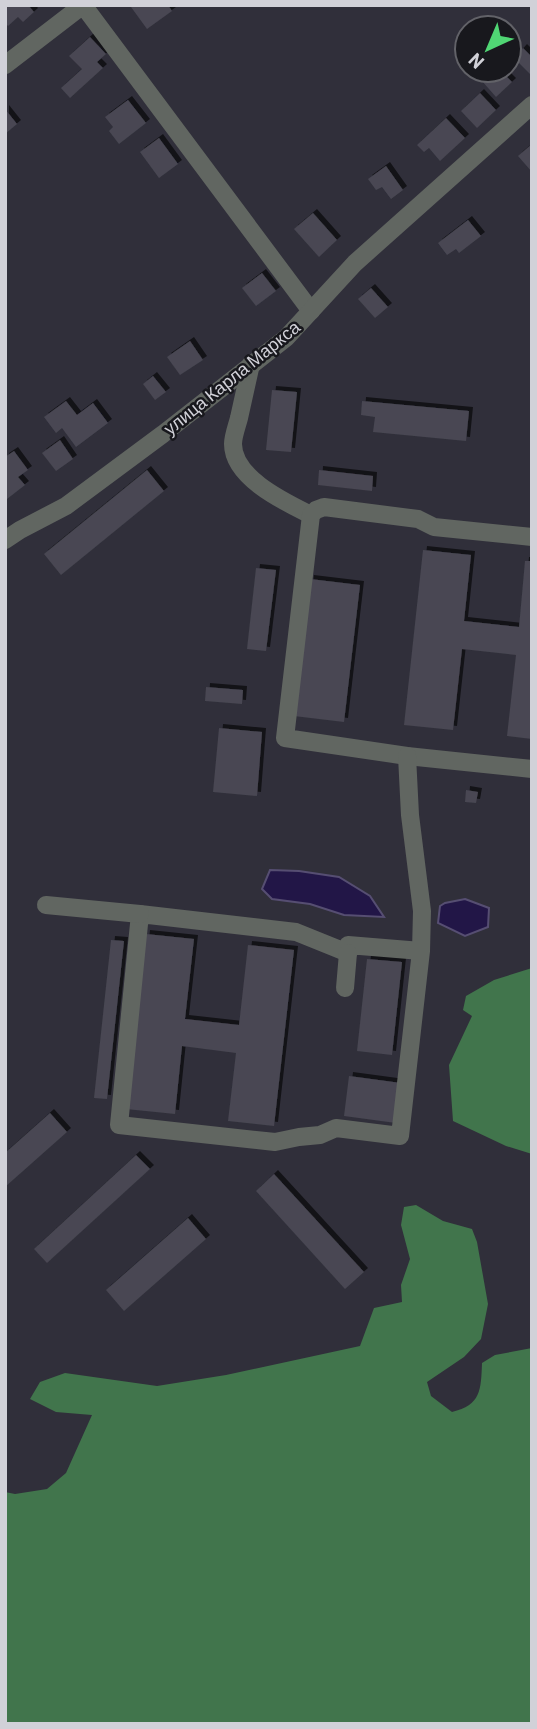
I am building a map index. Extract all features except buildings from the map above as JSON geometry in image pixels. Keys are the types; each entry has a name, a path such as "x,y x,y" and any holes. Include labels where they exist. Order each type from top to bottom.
{"street":[{"path":"5,65 73,8 312,311"},
{"name":"улица Карла Маркса","path":"5,540 66,506 286,338 355,263 532,105"},
{"path":"251,364 233,446 237,460 267,491 311,515"},
{"path":"532,537 434,527 418,520 324,507 316,510 311,515 285,738 407,756 532,769"},
{"path":"141,914 120,1125 275,1142 320,1135 336,1128 400,1136 421,951 422,911 410,815 407,756"},
{"path":"46,905 296,932 348,953"},
{"path":"345,988 348,945 421,951"}],"green space":[{"path":"532,968 532,1154 506,1146 453,1121 449,1065 472,1016 463,1010 466,996 494,980"},
{"path":"416,1205 443,1221 472,1229 477,1242 488,1304 481,1339 464,1357 427,1382 431,1396 452,1412 462,1409 474,1401 480,1389 482,1363 495,1355 532,1348 532,1724 5,1724 5,1492 15,1494 47,1489 66,1473 92,1415 56,1412 30,1399 40,1382 65,1373 157,1386 226,1375 360,1346 374,1308 402,1302 401,1285 410,1259 401,1225 404,1207"}],"shaded area":[{"path":"270,870 339,877 370,896 384,917 344,915 310,904 272,899 262,889"},
{"path":"465,899 489,908 488,927 465,936 438,923 440,906"}]}
